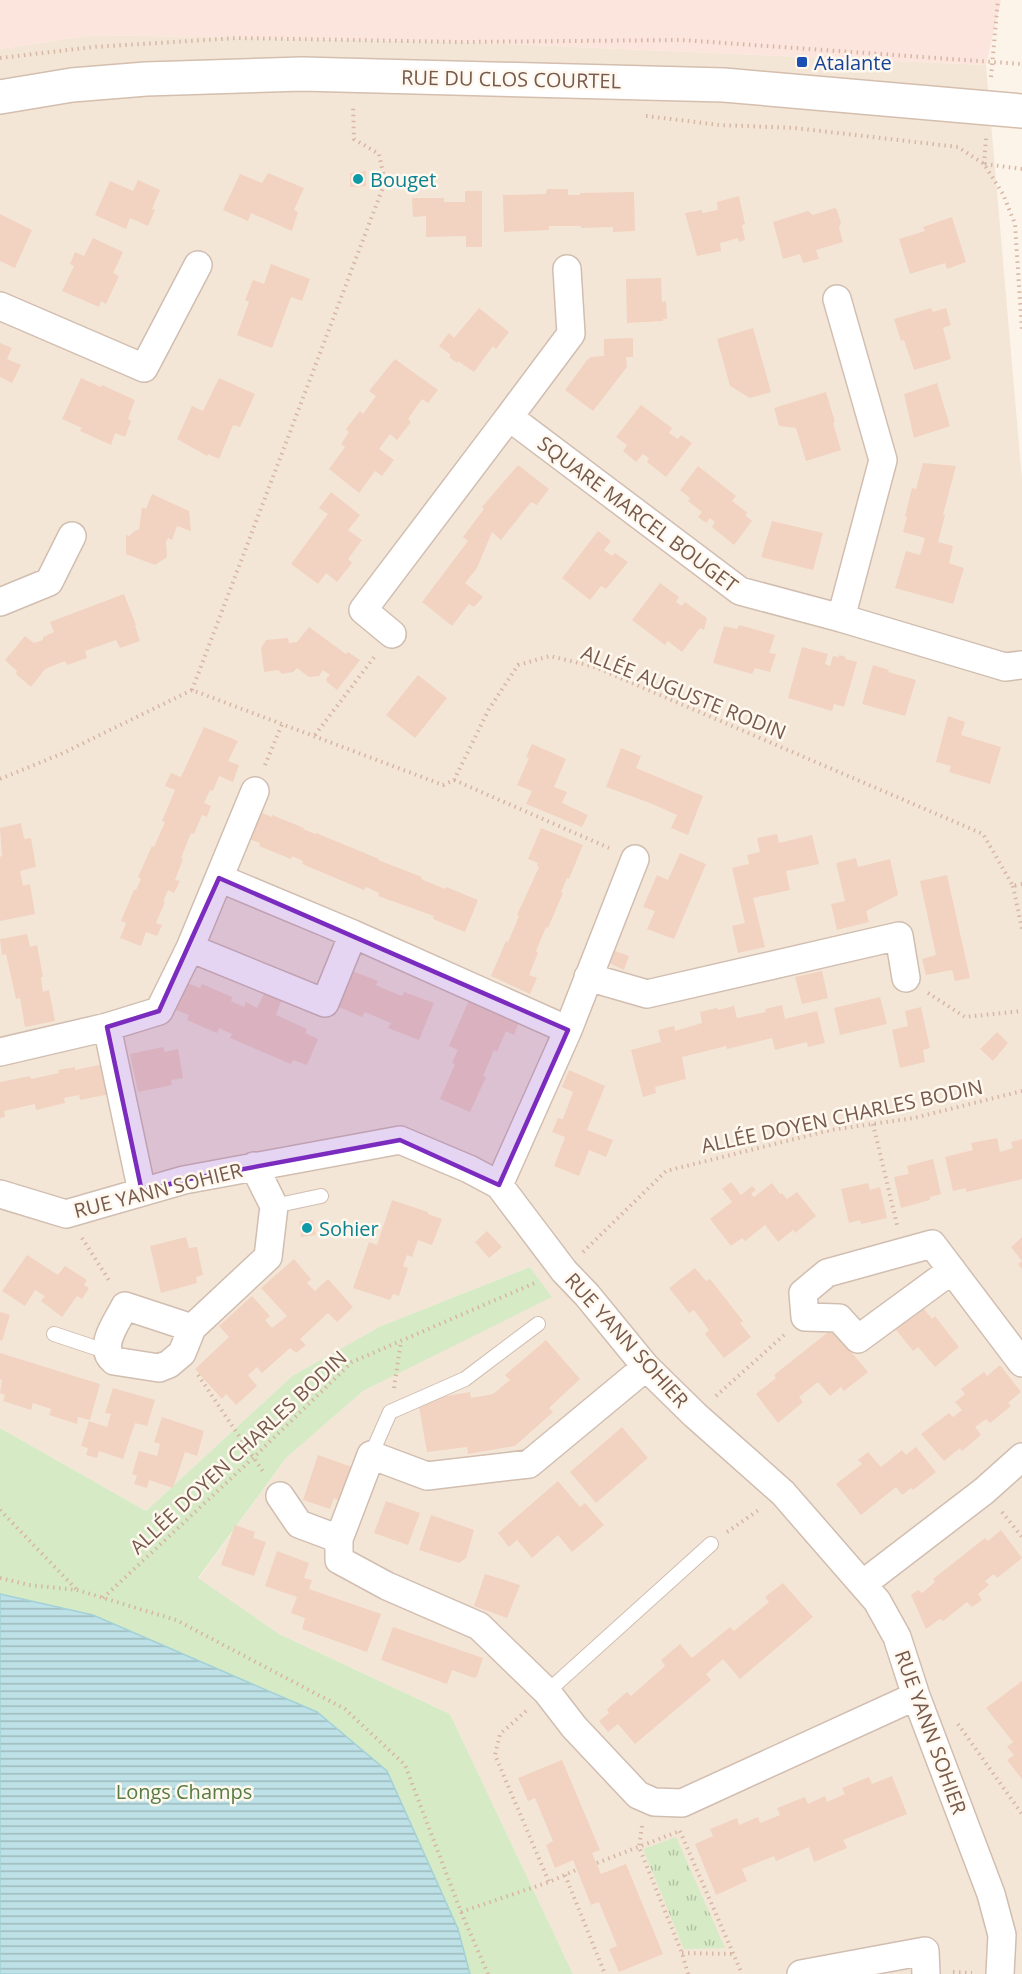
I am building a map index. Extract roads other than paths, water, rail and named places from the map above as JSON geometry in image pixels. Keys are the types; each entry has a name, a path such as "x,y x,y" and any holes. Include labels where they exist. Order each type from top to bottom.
{"main road":[{"name":"RUE DU CLOS COURTEL","path":"0,97 72,85 146,79 302,74 724,85 1022,111"}],"street":[{"path":"0,306 144,368 198,265"},
{"path":"392,634 363,610 571,334 567,269"},
{"path":"837,299 884,460 841,618"},
{"name":"SQUARE MARCEL BOUGET","path":"509,417 740,591 841,618 1005,667 1022,665"},
{"path":"0,602 49,582 72,536"},
{"path":"0,1052 107,1027 159,1011 190,948 255,791"},
{"path":"499,1185 568,1030 635,859"},
{"path":"219,878 353,934 568,1030"},
{"path":"190,948 325,1003 353,934"},
{"path":"588,977 647,994 899,936 906,978"},
{"path":"107,1027 142,1192"},
{"name":"RUE YANN SOHIER","path":"0,1194 66,1214 184,1180 400,1140 469,1169 499,1185 564,1271 587,1295 646,1367 695,1415 783,1493 864,1583 877,1601 897,1637 916,1696 991,1894 1012,1933 1000,1974"},
{"path":"192,1328 125,1306 106,1345 109,1357 114,1361 159,1368 169,1364 182,1353 192,1328 268,1257 274,1206 254,1166"},
{"path":"952,1270 858,1339 839,1318 805,1317 803,1293 827,1273 932,1244 952,1270 1022,1363"},
{"path":"646,1367 529,1464 427,1476 371,1455 339,1539 339,1560 387,1586 479,1626 547,1692 574,1727 638,1796 654,1802 682,1803 916,1696"},
{"path":"864,1583 984,1491 1022,1458"},
{"path":"280,1496 299,1524 339,1539"},
{"path":"801,1974 925,1951 925,1972"}],"lane":[{"path":"274,1206 321,1196"},
{"path":"371,1455 390,1412 465,1379 538,1324"},
{"path":"54,1334 108,1352"},
{"path":"547,1692 711,1544"}],"water":[{"path":"0,1594 93,1615 317,1712 387,1771 458,1929 470,1974 0,1974"}],"place":[{"name":"Atalante","path":"802,62"},
{"name":"Bouget","path":"358,179"},
{"name":"Sohier","path":"307,1228"}],"park label":[{"name":"Longs Champs","path":"184,1791"}]}
